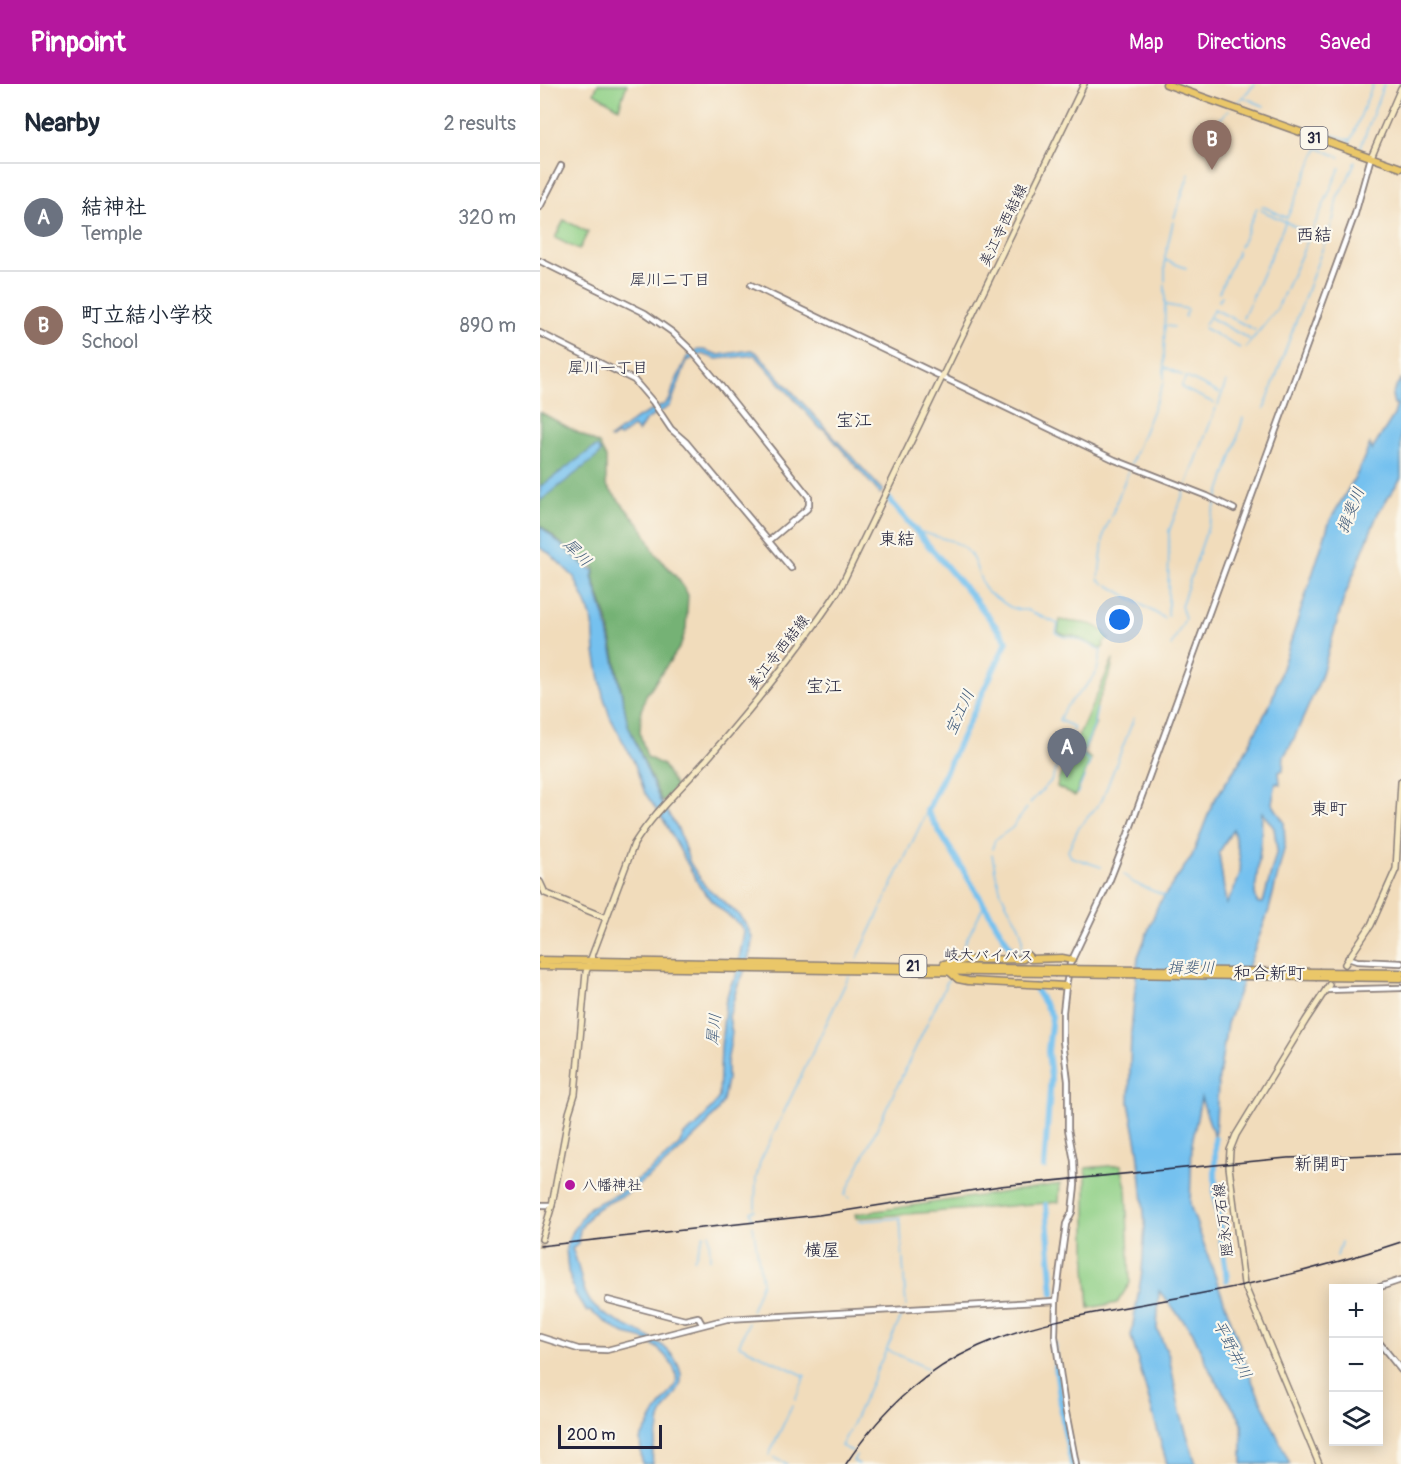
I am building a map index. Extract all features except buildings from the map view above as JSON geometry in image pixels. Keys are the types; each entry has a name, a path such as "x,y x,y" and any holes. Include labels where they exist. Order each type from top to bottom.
{"main road":[{"name":"美江寺西結線","path":"542,1239 552,1205 569,1113 575,1094 583,996 589,964 634,844 656,814 714,752 809,635 840,588 1084,84"},
{"name":"31","path":"1166,84 1401,168"},
{"path":"1370,157 1401,88"},
{"path":"1346,961 1371,925 1396,869 1401,782"},
{"path":"540,882 545,893 606,918"},
{"path":"940,966 965,960 1023,959 1027,955 1030,959 1072,960"},
{"name":"岐大バイパス","path":"540,960 589,964"},
{"name":"岐大バイパス","path":"540,966 705,965 950,972 1054,971 1401,978"},
{"name":"岐大バイパス","path":"770,967 940,966 1054,971"},
{"path":"950,972 958,979 968,981 1066,986"},
{"name":"岐大バイパス","path":"1318,975 1401,973"},
{"name":"脛永万石線","path":"1319,1464 1244,1284 1229,1167 1230,1150 1236,1135 1328,988"}],"street":[{"path":"1076,1464 1055,1336 1056,1301 1066,1224 1072,1212 1075,1185 1074,1161 1068,1129 1068,1081 1063,1041 1066,986 1072,960 1109,882 1128,834 1355,213 1370,157"},
{"path":"540,207 561,166"},
{"path":"540,261 645,314 667,328 698,358 809,497 807,509 769,541"},
{"path":"751,285 1115,460 1208,496 1234,509"},
{"path":"540,333 634,380 654,404 670,429 686,441 791,568"},
{"path":"1346,961 1401,963"},
{"path":"1328,988 1401,988"},
{"path":"540,1205 552,1205"},
{"path":"1383,1286 1401,1280"},
{"path":"608,1300 685,1320 698,1317 702,1324"},
{"path":"540,1337 578,1349 607,1350 727,1319 1056,1301"},
{"path":"1383,1347 1401,1370"}],"green space":[{"path":"598,84 627,84 619,108 594,93"},
{"path":"564,220 588,232 579,250 555,238"},
{"path":"540,412 599,444 606,458 606,485 643,529 655,553 679,580 688,595 686,629 680,647 646,695 641,712 640,734 647,757 663,765 676,787 662,802 628,725 608,622 593,577 595,570 593,566 586,565 540,525"},
{"path":"1060,620 1094,625 1109,639 1103,643 1104,646 1101,649 1074,636 1064,635 1058,632"},
{"path":"1113,659 1111,671 1097,705 1094,722 1096,723 1083,753 1091,759 1075,796 1057,787 1058,781"},
{"path":"1121,1165 1126,1187 1130,1283 1117,1303 1089,1308 1086,1267 1086,1168"},
{"path":"1060,1184 1059,1202 856,1218 855,1214"}],"water":[{"path":"697,350 719,355 751,350 756,352 883,491 880,494 824,429 820,428 755,355 717,359 702,354 687,361 670,406 646,420 638,432 633,427 619,437 617,435 611,439 637,418 665,404 670,399 687,357"},
{"path":"1401,378 1401,478 1378,513 1344,598 1320,680 1284,756 1283,770 1279,772 1280,784 1276,783 1272,803 1284,822 1285,845 1269,910 1227,1024 1218,1084 1215,1139 1201,1098 1192,1143 1190,1205 1253,1383 1290,1464 1242,1464 1242,1422 1211,1373 1192,1331 1159,1291 1157,1329 1169,1356 1180,1412 1196,1464 1167,1464 1131,1336 1142,1272 1145,1224 1138,1149 1129,1103 1131,1033 1138,957 1158,905 1192,856 1213,802 1242,758 1271,702 1330,520 1356,476 1370,444 1372,450 1394,415 1397,404 1394,404 1392,395","holes":["1262,812 1274,828 1277,850 1263,903 1257,903 1255,893","1233,829 1239,852 1240,868 1237,883 1226,904 1219,853"]},
{"path":"597,447 601,452 598,456 540,501 540,487"},
{"path":"540,526 585,566 594,570 592,577 606,622 628,725 660,801 678,829 690,863 705,886 738,914 752,937 751,950 729,1017 732,1033 727,1079 723,1101 718,1110 703,1129 662,1167 626,1194 598,1208 590,1215 580,1229 578,1244 572,1249 590,1302 607,1316 645,1335 668,1350 681,1374 680,1386 660,1419 653,1452 653,1464 642,1464 640,1440 656,1412 676,1385 675,1371 662,1352 649,1342 625,1334 590,1311 587,1312 575,1294 568,1271 566,1248 570,1236 590,1207 619,1193 653,1168 679,1145 684,1135 697,1126 719,1097 725,1004 730,986 736,976 744,932 740,925 717,906 700,887 664,821 645,793 634,762 610,717 603,695 595,652 593,623 587,605 574,577 549,553 540,548"}],"waterway":[{"path":"1235,105 1255,84"},
{"path":"1348,148 1373,84"},
{"path":"1360,149 1384,84"},
{"path":"1243,97 1264,106"},
{"path":"1214,125 1229,110"},
{"path":"1299,126 1351,140"},
{"path":"1262,206 1287,218 1318,148 1340,157"},
{"path":"1264,409 1334,217 1337,197 1355,162"},
{"path":"1246,347 1277,309 1340,168"},
{"path":"1174,218 1189,174"},
{"path":"1240,247 1257,208"},
{"path":"1261,210 1309,233"},
{"path":"1243,318 1286,221"},
{"path":"1165,281 1165,257 1173,222"},
{"path":"1219,292 1238,251"},
{"path":"1165,260 1186,268"},
{"path":"1164,379 1165,285"},
{"path":"1219,301 1222,296"},
{"path":"1166,305 1187,309 1185,317"},
{"path":"1205,325 1214,309 1255,330"},
{"path":"1211,318 1249,339"},
{"path":"1166,326 1174,327"},
{"path":"1204,328 1240,348"},
{"path":"1165,367 1183,376"},
{"path":"1214,403 1182,388 1182,385 1186,377 1219,393"},
{"path":"1131,464 1164,382"},
{"path":"1218,405 1226,382"},
{"path":"1168,616 1169,531 1216,408"},
{"path":"1171,646 1185,618 1181,606 1243,418"},
{"path":"1111,517 1129,469"},
{"name":"宝江川","path":"888,498 1007,641 927,811 1015,955"},
{"path":"1099,576 1104,533 1109,520"},
{"path":"917,531 952,541"},
{"path":"954,542 962,546 972,557 986,590"},
{"path":"1098,579 1105,584"},
{"path":"1108,585 1164,618"},
{"path":"987,592 1019,610"},
{"path":"1020,610 1027,610 1058,624 1056,633 1075,638 1101,650 1097,671"},
{"path":"1063,753 1074,727 1059,720 1067,706 1096,673"},
{"path":"1077,794 1090,762 1082,754 1095,724 1097,709"},
{"path":"1101,867 1071,857 1068,851 1078,829 1102,800 1134,718"},
{"path":"1030,803 1051,781 1062,756"},
{"path":"992,849 995,840 1012,828 1027,808"},
{"path":"857,959 927,811"},
{"path":"992,854 1001,892"},
{"path":"1124,875 1134,883 1165,896"},
{"path":"1002,894 1021,931 1022,944"},
{"path":"958,957 984,905"},
{"path":"1015,955 1022,954 1022,946"},
{"path":"755,1207 756,1179 760,1162 849,976"},
{"path":"849,1198 845,1195 948,980"},
{"path":"1034,987 1052,1016 1048,1051 1051,1078 1044,1167"},
{"path":"1215,1139 1215,1193 1227,1280"},
{"path":"1046,1205 1053,1294"},
{"path":"752,1219 751,1212 755,1210"},
{"path":"858,1221 900,1218 906,1306"},
{"path":"751,1311 762,1282 753,1225"},
{"path":"709,1233 710,1259"},
{"path":"694,1259 704,1234"},
{"path":"1337,1256 1341,1242"},
{"path":"851,1427 904,1311"},
{"path":"748,1323 739,1345 805,1376 795,1400"},
{"path":"1053,1343 1064,1427 1072,1464"},
{"path":"887,1350 927,1368"},
{"path":"769,1455 792,1406"},
{"path":"849,1431 841,1446 852,1451"},
{"path":"856,1455 853,1461 859,1464"},
{"path":"773,1457 787,1464"}],"tunnel":[{"path":"1329,985 1345,964"},
{"path":"540,1248 542,1239"}],"railway":[{"path":"540,1246 819,1215 1000,1186 1287,1158 1401,1154"},
{"path":"846,1464 881,1418 918,1383 957,1357 998,1338 1042,1324 1272,1279 1401,1242"}],"place":[{"name":"町立結小学校","path":"1212,170"},
{"name":"結神社","path":"1067,778"},
{"name":"八幡神社","path":"570,1185"}],"district":[{"name":"西結","path":"1314,235"},
{"name":"犀川二丁目","path":"670,279"},
{"name":"犀川一丁目","path":"608,367"},
{"name":"宝江","path":"854,420"},
{"name":"東結","path":"897,539"},
{"name":"宝江","path":"824,686"},
{"name":"東町","path":"1329,809"},
{"name":"和合新町","path":"1269,973"},
{"name":"新開町","path":"1321,1164"},
{"name":"横屋","path":"822,1250"}],"water label":[{"name":"揖斐川","path":"1350,510"},
{"name":"犀川","path":"578,552"},
{"name":"揖斐川","path":"1191,967"},
{"name":"犀川","path":"713,1029"},
{"name":"平野井川","path":"1233,1349"}]}
